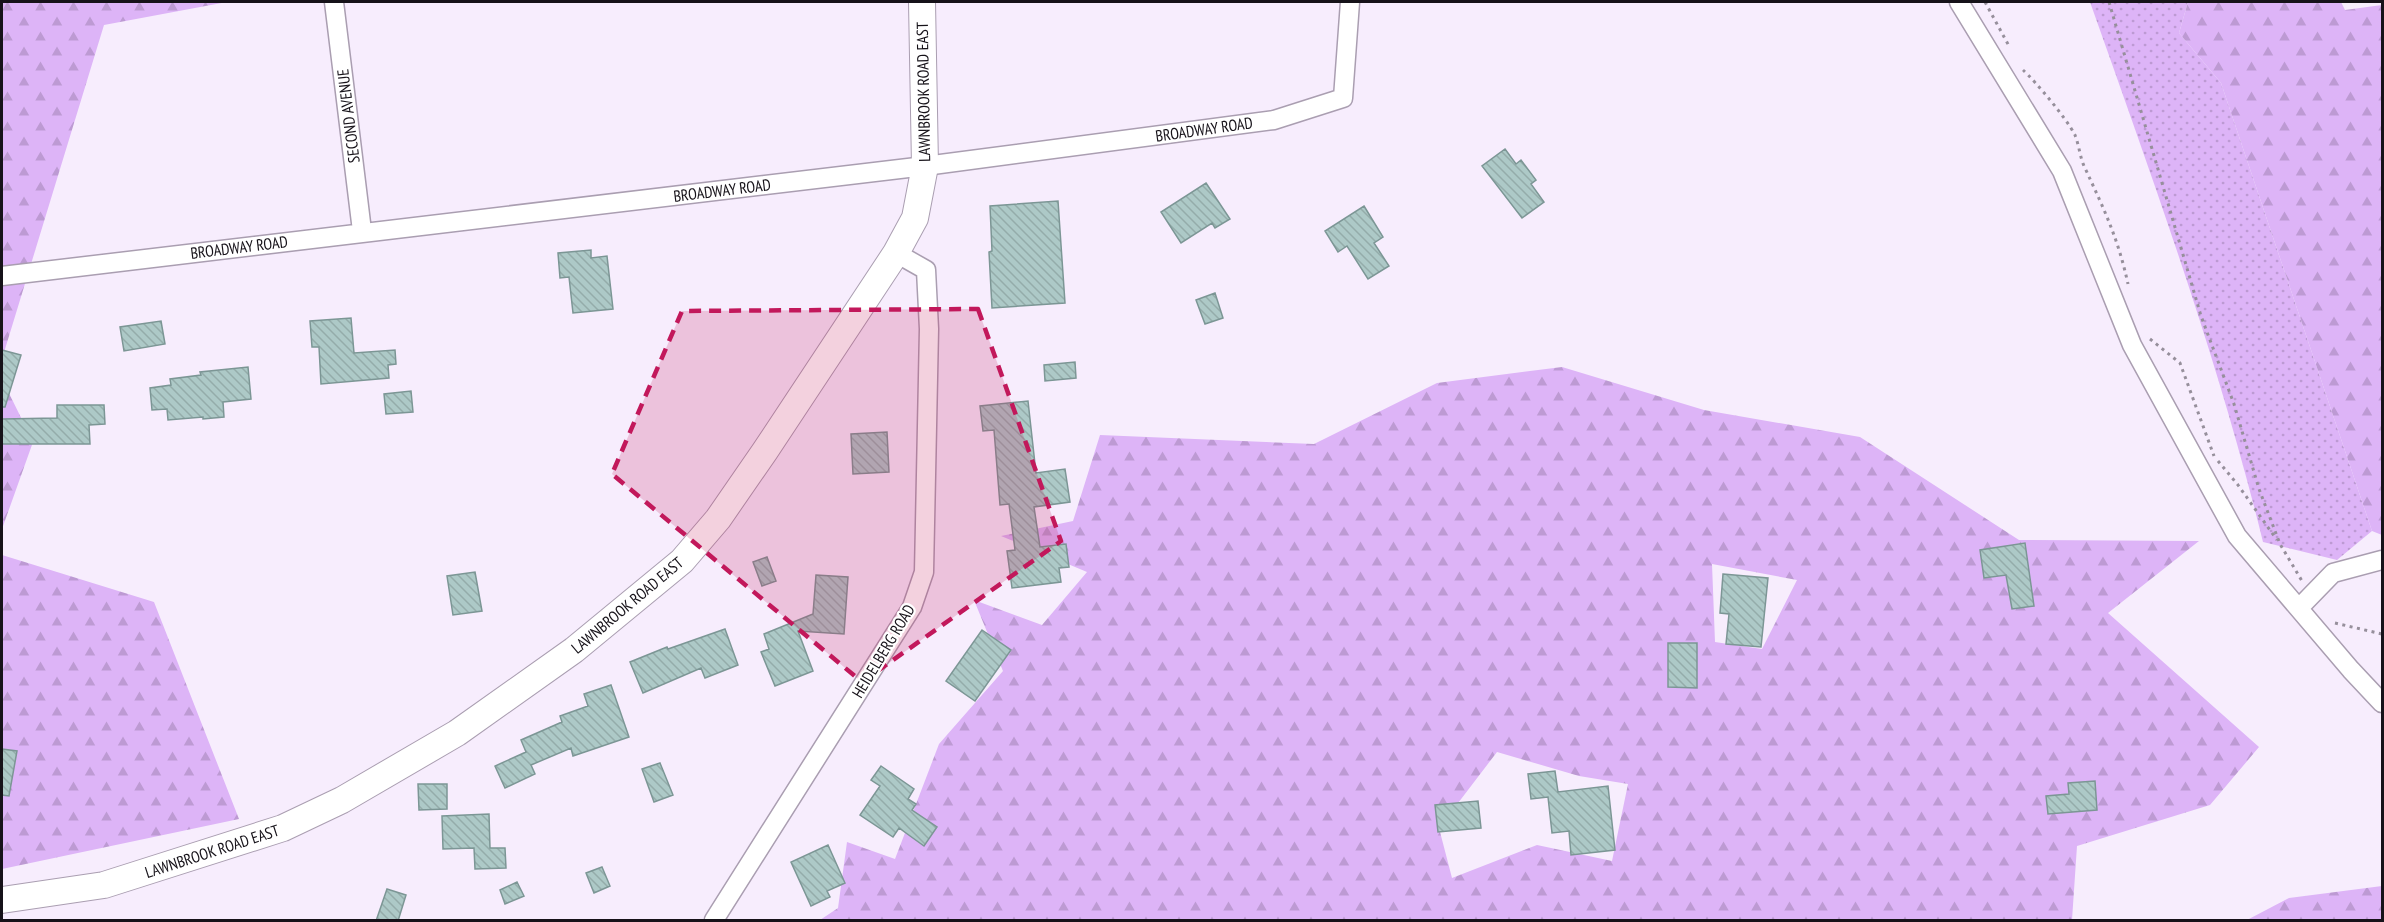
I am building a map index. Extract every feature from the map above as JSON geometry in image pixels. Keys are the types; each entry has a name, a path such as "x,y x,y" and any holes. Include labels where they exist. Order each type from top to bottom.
{"street":[{"name":"SECOND AVENUE","path":"334,2 362,231"},
{"name":"LAWNBROOK ROAD EAST","path":"2,900 104,885 283,828 342,800 457,733 574,650 682,561 718,519 896,253 915,218 925,166 922,2"},
{"name":"BROADWAY ROAD","path":"2,276 362,231 925,166 1274,120 1343,98 1350,2"},
{"path":"1959,2 2062,171 2133,345 2237,536 2304,602 2382,703"},
{"name":"HEIDELBERG ROAD","path":"714,921 912,607 924,572 928,329 926,270 896,253"},
{"path":"2304,602 2333,573 2382,560"}],"path":[{"path":"1985,2 2010,48"},
{"path":"2109,2 2201,316 2234,404 2259,489 2304,602"},
{"path":"2020,67 2033,79 2075,135 2083,163 2109,217 2120,248 2129,289"},
{"path":"2146,336 2180,363 2216,459 2280,543"},
{"path":"2330,622 2382,634"}],"highlighted area":[{"path":"978,309 1061,541 862,682 612,474 682,311"}],"green space":[{"path":"2,2 227,2 104,25 2,359"},
{"path":"2090,2 2188,2 2179,33 2221,83 2372,531 2337,560 2263,542 2205,337 2161,203"},
{"path":"2188,2 2341,2 2345,10 2382,5 2382,535 2372,531 2221,83 2179,33"},
{"path":"1562,367 1704,410 1860,437 2019,540 2199,541 2108,613 2259,747 2210,805 2077,846 2072,920 820,920 838,908 847,842 895,859 939,744 1003,671 974,600 1042,625 1087,572 1001,536 1073,521 1100,435 1314,444 1437,383","holes":["1712,564 1797,580 1762,649 1715,642","1497,752 1579,776 1628,784 1612,861 1537,845 1452,878 1439,828"]},
{"path":"2,379 33,442 2,529"},
{"path":"2,555 154,602 239,819 2,869"},
{"path":"2382,886 2382,920 2247,920 2289,898"}],"building":[{"path":"1505,149 1516,164 1521,160 1536,180 1531,184 1544,202 1522,218 1482,166"},
{"path":"1206,183 1230,219 1215,228 1212,223 1181,243 1161,212"},
{"path":"1058,201 1065,303 992,308 989,252 992,251 990,206"},
{"path":"1364,206 1383,237 1374,243 1389,266 1368,279 1347,246 1338,252 1325,231"},
{"path":"591,250 591,258 607,256 613,309 573,313 569,277 560,278 558,253"},
{"path":"1215,293 1223,318 1205,324 1196,300"},
{"path":"351,318 354,353 395,350 396,364 388,365 389,378 321,384 319,347 312,347 310,321"},
{"path":"161,321 165,344 124,351 120,327"},
{"path":"2,350 21,355 5,407 2,407"},
{"path":"1075,362 1076,378 1045,381 1044,365"},
{"path":"248,367 251,399 223,402 224,417 168,420 167,409 152,410 150,388 171,385 170,379 201,375 200,372"},
{"path":"411,391 413,412 386,414 384,394"},
{"path":"1028,401 1036,473 1065,469 1070,502 1034,507 1040,547 1066,544 1069,567 1059,568 1061,582 1012,588 1007,551 1015,550 1009,504 1000,505 994,430 983,431 980,406"},
{"path":"57,405 104,405 105,424 89,425 90,444 2,444 2,419 57,418"},
{"path":"887,432 889,472 853,474 851,434"},
{"path":"2025,543 2034,606 2012,609 2006,575 1984,578 1980,550"},
{"path":"767,557 776,581 762,586 753,562"},
{"path":"475,572 482,611 453,615 447,576"},
{"path":"1723,574 1768,578 1761,647 1726,644 1729,614 1720,613"},
{"path":"816,575 848,577 844,634 798,631 813,671 775,686 761,652 769,649 764,634 813,614"},
{"path":"725,629 738,665 705,678 701,668 643,693 630,662 667,647 668,649"},
{"path":"982,630 1011,650 975,701 946,681"},
{"path":"1668,643 1697,643 1697,688 1668,687"},
{"path":"611,685 629,737 573,756 571,748 531,765 535,774 505,788 495,766 526,752 521,740 562,722 560,716 588,706 584,694"},
{"path":"2,749 17,751 9,796 2,795"},
{"path":"660,763 673,795 654,802 642,769"},
{"path":"881,766 914,789 908,799 916,804 912,810 937,827 924,846 899,828 893,837 860,815 880,786 871,780"},
{"path":"1555,771 1558,792 1608,786 1615,850 1571,855 1569,831 1552,833 1548,797 1531,799 1528,774"},
{"path":"2095,781 2097,810 2048,814 2046,796 2069,794 2068,783"},
{"path":"418,784 447,784 447,809 419,810"},
{"path":"1478,801 1481,828 1438,832 1435,805"},
{"path":"489,814 490,848 505,848 506,868 475,869 474,848 443,849 442,816"},
{"path":"828,845 845,883 827,891 830,897 811,906 791,862"},
{"path":"602,867 610,886 594,893 586,873"},
{"path":"517,882 524,896 505,904 500,890"},
{"path":"387,889 406,895 398,921 376,921"}]}
